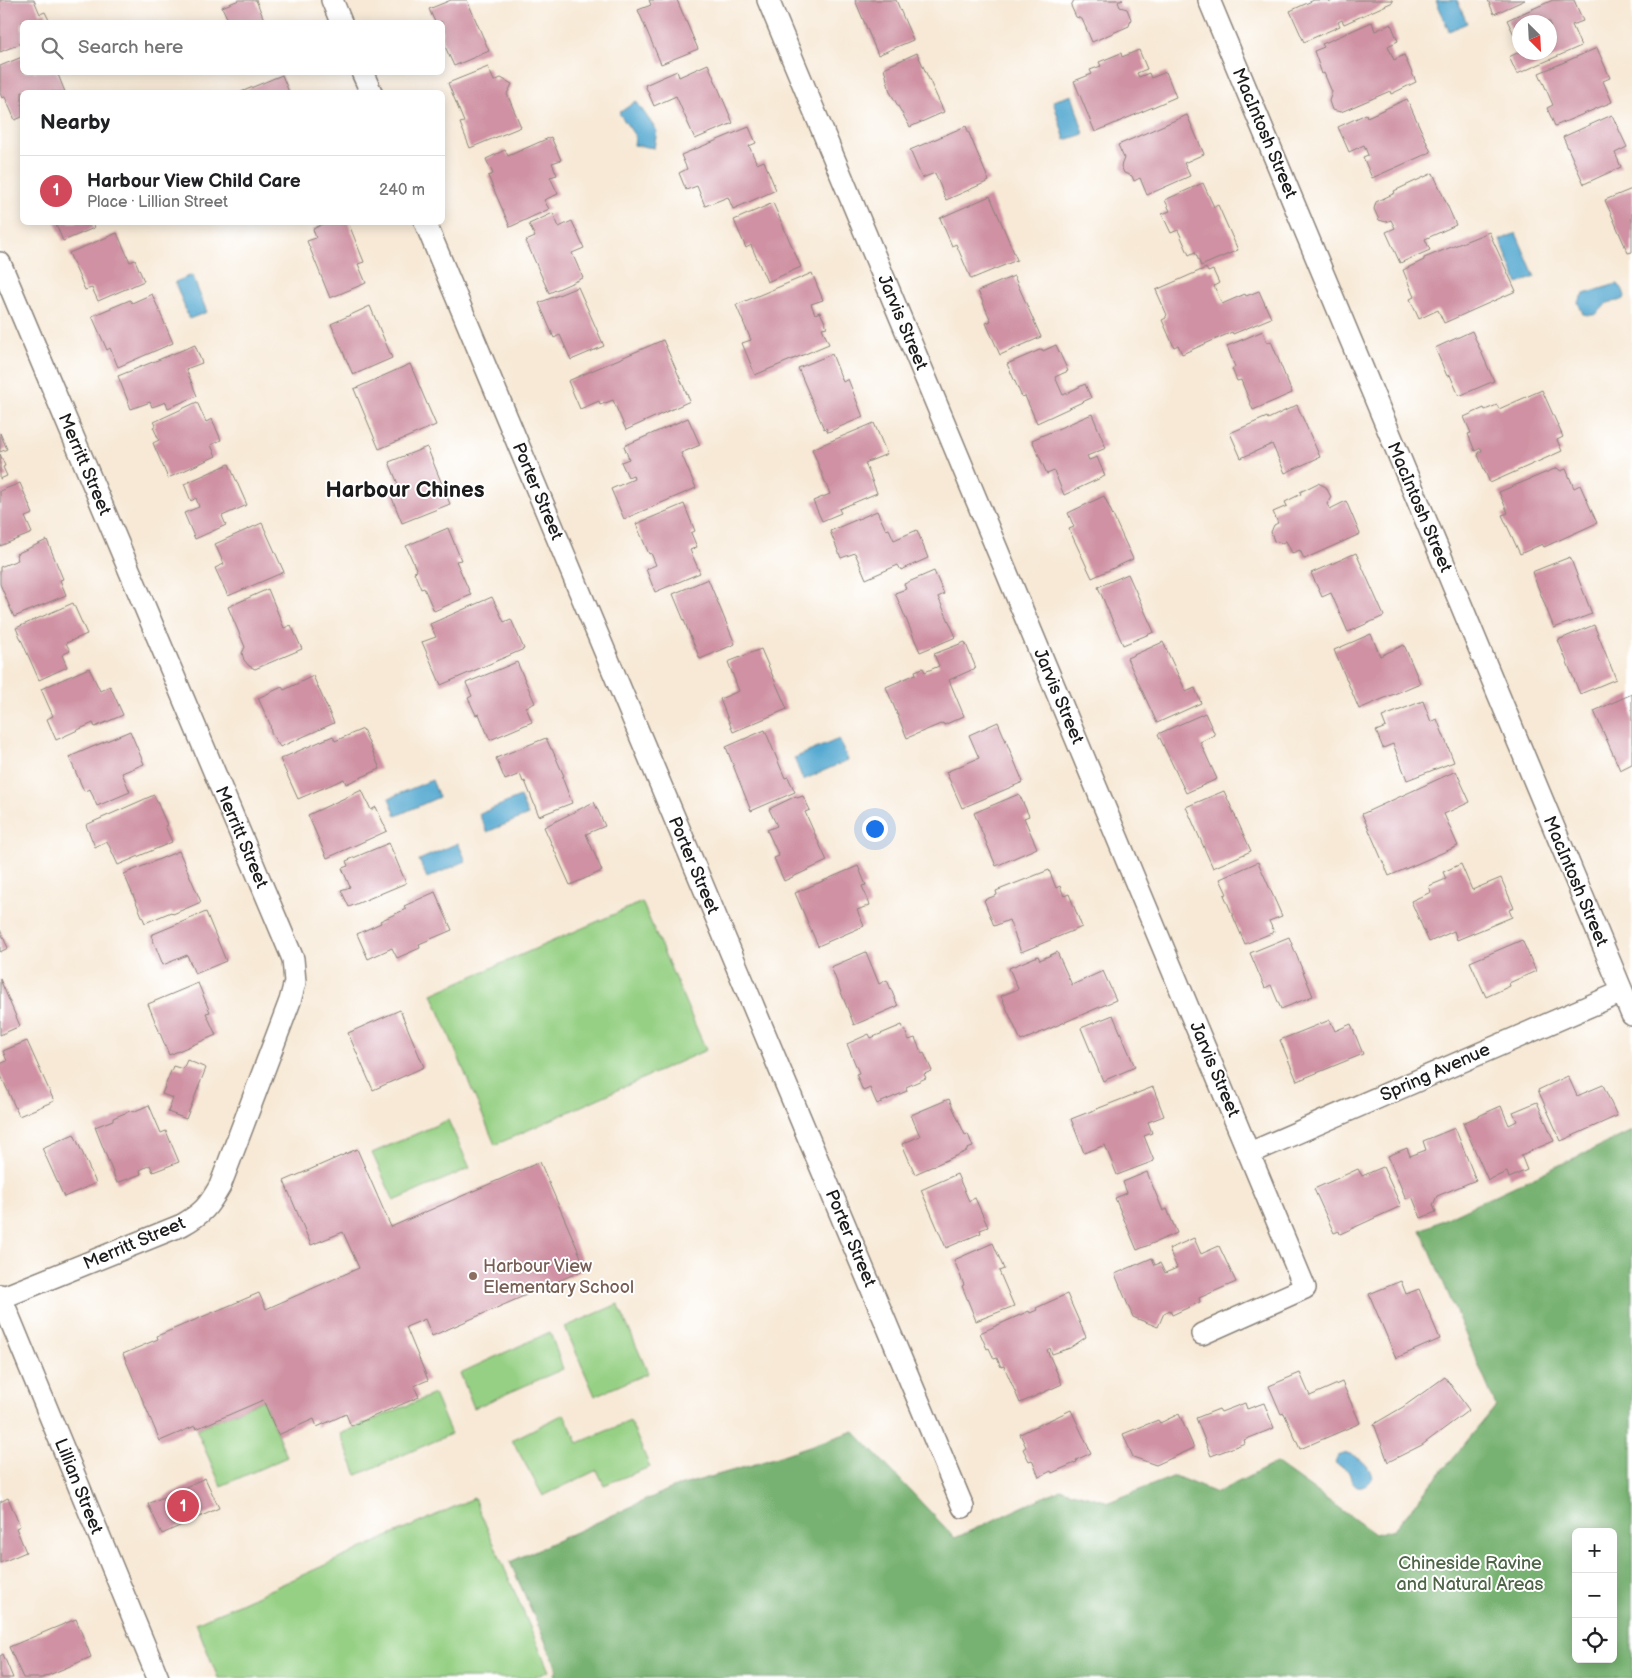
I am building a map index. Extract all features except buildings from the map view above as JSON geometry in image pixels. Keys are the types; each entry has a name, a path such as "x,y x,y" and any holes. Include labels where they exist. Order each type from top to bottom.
{"street":[{"path":"332,0 340,20"},
{"name":"Jarvis Street","path":"768,0 1305,1288 1202,1334"},
{"name":"MacIntosh Street","path":"1209,0 1632,1015"},
{"path":"363,75 369,90"},
{"name":"Porter Street","path":"426,225 963,1507"},
{"name":"Merritt Street","path":"0,263 293,959 295,982 290,1001 220,1186 209,1205 198,1216 182,1225 1,1296"},
{"name":"Spring Avenue","path":"1250,1153 1622,992"},
{"name":"Lillian Street","path":"1,1296 158,1678"}],"green space":[{"path":"642,902 706,1050 495,1145 432,994"},
{"path":"448,1120 470,1168 394,1201 372,1153"},
{"name":"Chineside Ravine and Natural Areas","path":"1632,1131 1632,1678 554,1678 557,1668 510,1562 672,1488 759,1463 854,1431 955,1538 1061,1489 1109,1502 1175,1476 1216,1493 1276,1463 1375,1534 1394,1529 1496,1406 1421,1230"},
{"path":"618,1304 648,1373 595,1396 565,1327"},
{"path":"550,1332 563,1369 474,1408 460,1373"},
{"path":"434,1394 451,1434 357,1475 340,1434"},
{"path":"263,1400 287,1457 221,1486 196,1429"},
{"path":"564,1414 578,1443 630,1421 650,1467 604,1485 597,1470 543,1496 512,1440"},
{"path":"474,1498 549,1671 533,1678 218,1678 196,1623"}],"water":[{"path":"1436,0 1457,0 1467,23 1449,31"},
{"path":"1072,95 1084,134 1065,140 1053,101"},
{"path":"636,101 657,131 654,148 634,145 635,136 619,113"},
{"path":"1516,233 1535,277 1518,284 1500,240"},
{"path":"192,275 207,312 189,319 175,282"},
{"path":"1616,284 1623,290 1624,299 1608,303 1596,314 1583,314 1578,302 1584,294"},
{"path":"839,739 848,760 803,780 794,758"},
{"path":"432,780 439,797 396,816 389,798"},
{"path":"520,797 528,815 487,832 479,814"},
{"path":"458,843 466,861 427,878 419,860"},
{"path":"1347,1453 1360,1459 1367,1466 1372,1479 1366,1485 1361,1487 1355,1486 1348,1471 1335,1463 1338,1456"}],"place":[{"name":"Harbour View Elementary School","path":"473,1276"},
{"name":"Harbour View Child Care","path":"183,1506"}],"district":[{"name":"Harbour Chines","path":"405,489"}]}
